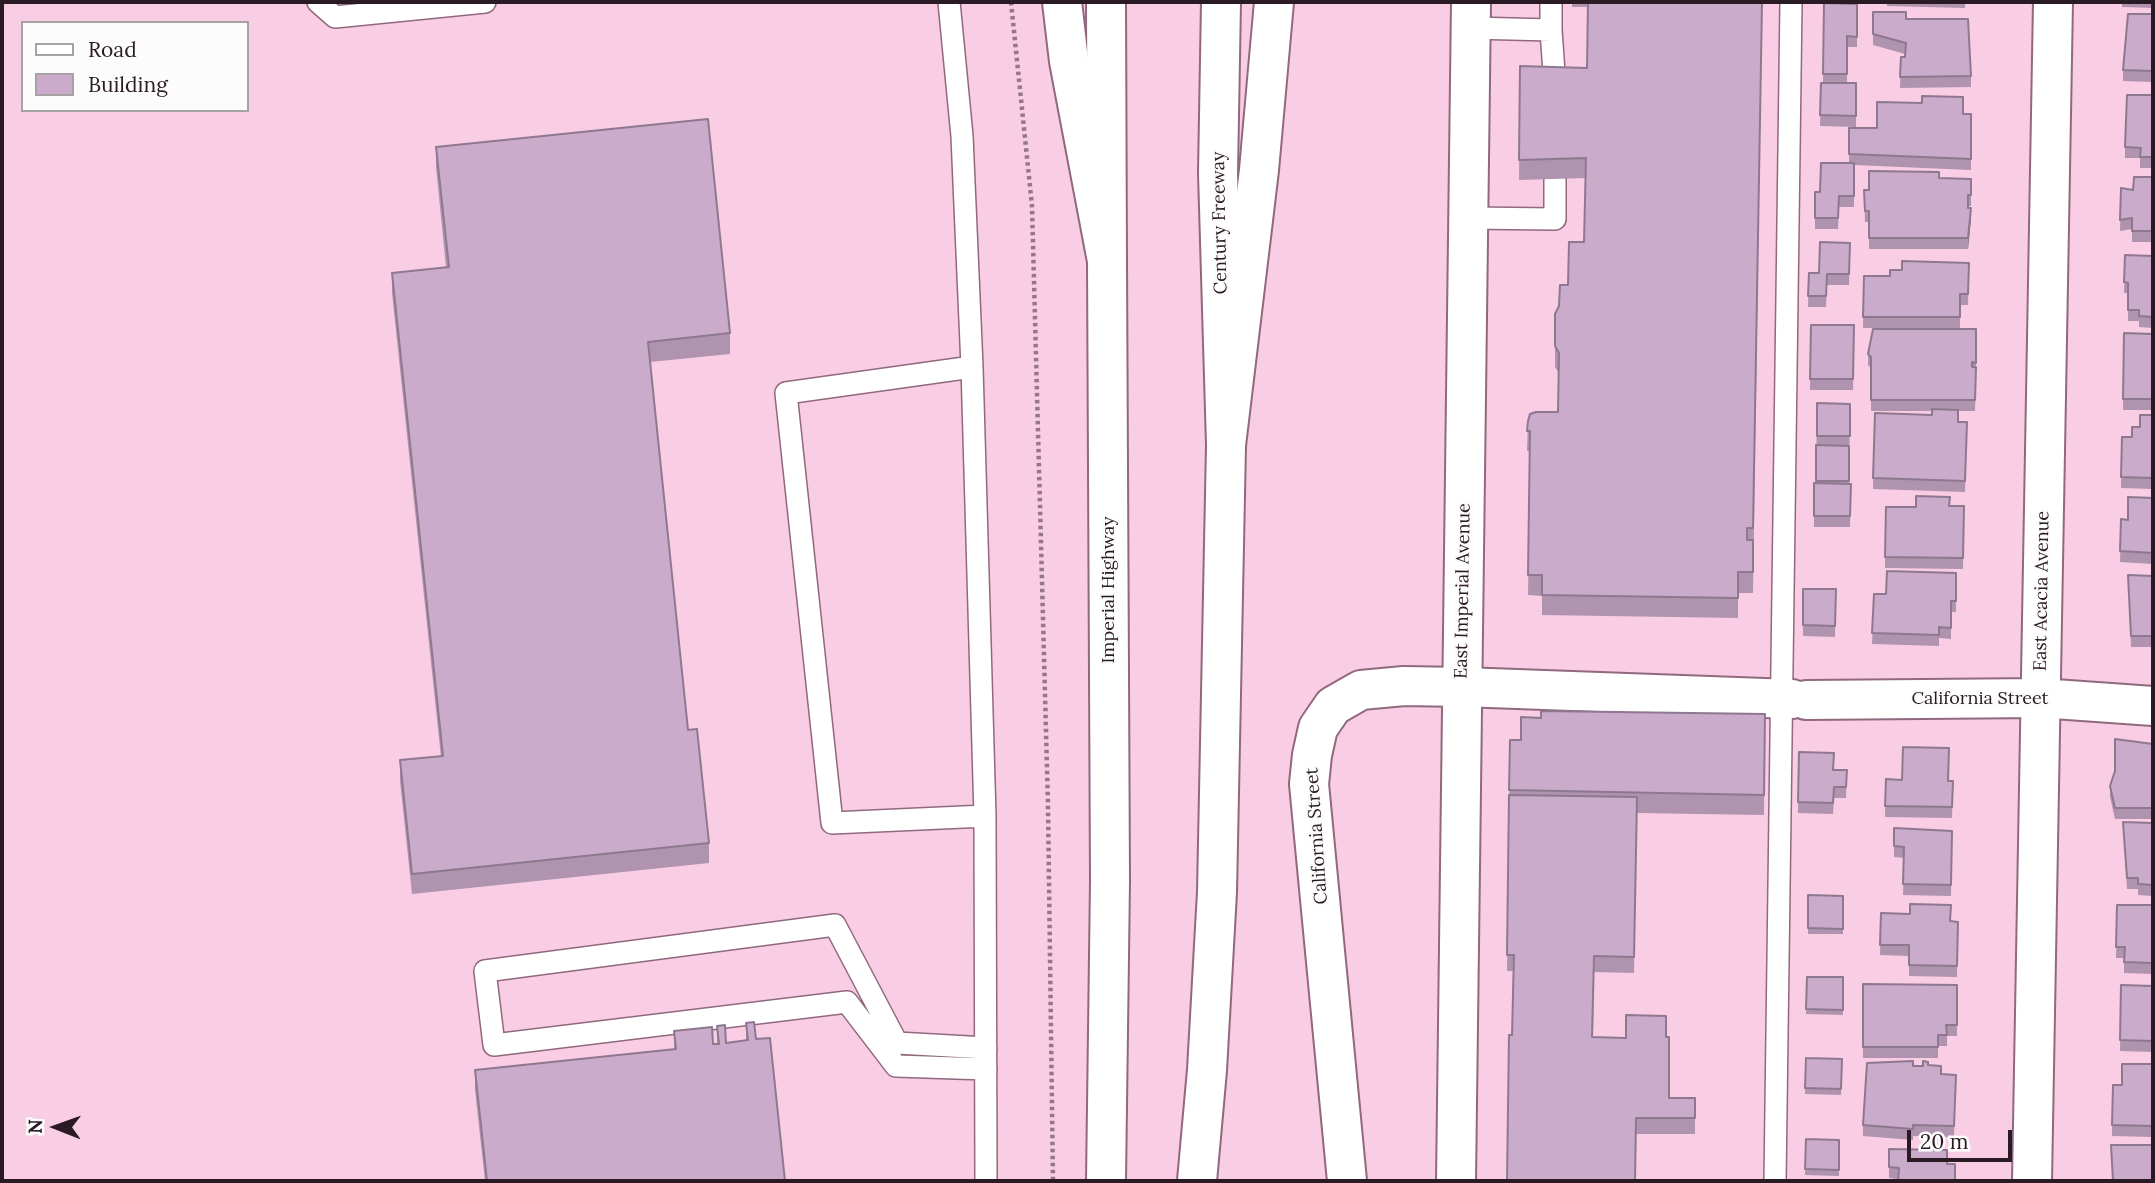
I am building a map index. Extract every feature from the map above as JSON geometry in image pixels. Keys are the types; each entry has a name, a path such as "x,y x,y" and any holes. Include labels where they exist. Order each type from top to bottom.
{"main road":[{"name":"Imperial Highway","path":"1062,2 1069,61 1107,261 1110,881 1106,1181"},
{"path":"1106,2 1107,261"},
{"name":"Century Freeway","path":"1222,2 1218,173 1226,445"},
{"path":"1197,1181 1208,1070 1217,892 1226,445 1259,170 1274,2"},
{"name":"East Acacia Avenue","path":"2032,1181 2053,2"},
{"name":"East Imperial Avenue","path":"1456,1181 1471,15"},
{"name":"California Street","path":"1348,1181 1309,784 1318,728 1333,706 1360,690 1404,686 1793,699 2040,698 2153,706"}],"lane":[{"path":"318,2 335,17 485,2"},
{"path":"949,2 962,136 972,367 985,816 986,1181"},
{"path":"1551,2 1550,30 1555,88"},
{"path":"1774,1181 1793,699 1791,2"},
{"path":"1471,15 1550,30"},
{"path":"1469,218 1555,219 1555,180"},
{"path":"972,367 786,393 832,823 985,816"},
{"path":"835,925 898,1043 986,1059 896,1066 848,1002 494,1045 485,971 835,925"}],"path":[{"path":"1011,2 1032,206 1048,806 1054,1181"}],"building":[{"path":"1588,2 1762,2 1753,528 1747,528 1747,540 1753,540 1753,572 1738,572 1738,598 1542,595 1542,575 1528,575 1528,421 1530,414 1536,412 1558,412 1559,353 1555,346 1555,314 1559,306 1560,285 1568,285 1569,242 1584,242 1586,158 1519,160 1520,66 1587,68"},
{"path":"1824,3 1857,4 1857,37 1847,36 1847,74 1823,74"},
{"path":"1873,12 1906,12 1906,19 1968,19 1971,76 1900,77 1901,57 1905,57 1906,43 1873,34"},
{"path":"2128,14 2153,14 2153,71 2123,70"},
{"path":"1821,83 1856,83 1856,116 1820,115"},
{"path":"2127,95 2153,95 2153,157 2140,157 2141,148 2125,147"},
{"path":"1922,96 1963,97 1963,114 1971,114 1971,159 1849,154 1849,128 1877,128 1877,102 1922,103"},
{"path":"708,119 730,333 648,342 688,730 697,729 709,843 412,874 400,760 443,756 392,273 449,267 436,147"},
{"path":"1821,163 1854,163 1854,196 1839,196 1838,218 1815,218 1815,192 1820,192"},
{"path":"1869,171 1939,172 1939,178 1971,179 1971,195 1968,195 1968,208 1971,208 1968,238 1869,238 1869,211 1865,211 1864,190 1869,190"},
{"path":"2134,177 2153,177 2153,231 2132,231 2132,218 2120,220 2121,188 2133,190"},
{"path":"1820,242 1850,243 1849,274 1827,274 1826,296 1808,296 1809,273 1819,273"},
{"path":"2125,255 2153,256 2153,317 2139,316 2139,310 2128,310 2128,283 2124,282"},
{"path":"1902,261 1969,263 1968,294 1960,294 1960,317 1863,317 1864,276 1890,276 1890,270 1902,270"},
{"path":"1811,325 1854,325 1853,379 1810,379"},
{"path":"1873,329 1976,329 1976,363 1972,362 1972,367 1976,367 1975,400 1871,400 1871,357 1868,354"},
{"path":"2124,333 2153,334 2153,399 2123,399"},
{"path":"1817,403 1850,404 1850,436 1817,436"},
{"path":"1932,409 1958,410 1958,422 1967,422 1965,481 1873,478 1875,413 1932,415"},
{"path":"2140,415 2153,415 2153,478 2121,477 2122,437 2132,437 2132,427 2140,427"},
{"path":"1816,445 1849,446 1849,481 1816,481"},
{"path":"1814,483 1851,484 1850,516 1814,516"},
{"path":"1916,496 1950,497 1949,506 1964,506 1963,558 1885,557 1886,507 1916,507"},
{"path":"2128,497 2153,498 2153,553 2120,551 2121,519 2128,520"},
{"path":"1887,571 1956,573 1956,601 1951,601 1951,628 1939,627 1939,635 1872,633 1874,594 1886,594"},
{"path":"2128,575 2153,576 2153,636 2131,636"},
{"path":"1803,589 1836,589 1835,626 1803,625"},
{"path":"1541,711 1765,714 1764,795 1509,790 1510,740 1521,740 1521,717 1541,718"},
{"path":"2115,739 2153,744 2153,808 2115,808 2110,786 2115,771"},
{"path":"1903,747 1949,748 1948,781 1953,781 1952,807 1885,806 1886,779 1902,780"},
{"path":"1799,752 1834,753 1833,770 1847,770 1846,787 1834,787 1833,803 1798,802"},
{"path":"1509,795 1637,797 1634,957 1594,956 1592,1037 1626,1038 1626,1015 1666,1016 1666,1037 1669,1037 1669,1098 1695,1098 1695,1118 1636,1118 1635,1181 1507,1181 1509,1035 1512,1035 1514,955 1507,955"},
{"path":"2123,822 2153,823 2153,885 2138,884 2138,878 2127,878"},
{"path":"1894,828 1952,831 1951,885 1903,884 1904,847 1894,846"},
{"path":"1808,895 1843,896 1843,929 1808,928"},
{"path":"1910,904 1951,905 1950,921 1958,922 1957,966 1909,965 1909,945 1880,945 1881,913 1910,914"},
{"path":"2117,905 2153,905 2153,963 2124,962 2125,947 2116,947"},
{"path":"1807,977 1843,977 1843,1010 1806,1009"},
{"path":"1863,984 1957,985 1957,1025 1946,1025 1947,1035 1938,1035 1938,1047 1863,1047"},
{"path":"2121,985 2153,986 2153,1041 2120,1040"},
{"path":"754,1022 756,1039 770,1038 785,1181 487,1181 475,1070 676,1049 674,1031 712,1027 713,1044 719,1044 717,1026 725,1025 726,1043 748,1040 746,1023"},
{"path":"1806,1058 1842,1059 1841,1089 1805,1088"},
{"path":"1913,1061 1913,1066 1923,1066 1923,1061 1928,1062 1928,1065 1941,1066 1941,1074 1956,1075 1954,1126 1913,1125 1913,1129 1863,1125 1867,1063"},
{"path":"2122,1064 2153,1064 2153,1126 2112,1125 2113,1085 2122,1085"},
{"path":"1806,1139 1839,1140 1839,1170 1805,1169"},
{"path":"2111,1145 2153,1145 2153,1181 2113,1181"},
{"path":"1889,1149 1947,1150 1947,1164 1955,1164 1955,1181 1898,1181 1899,1168 1889,1167"}]}
